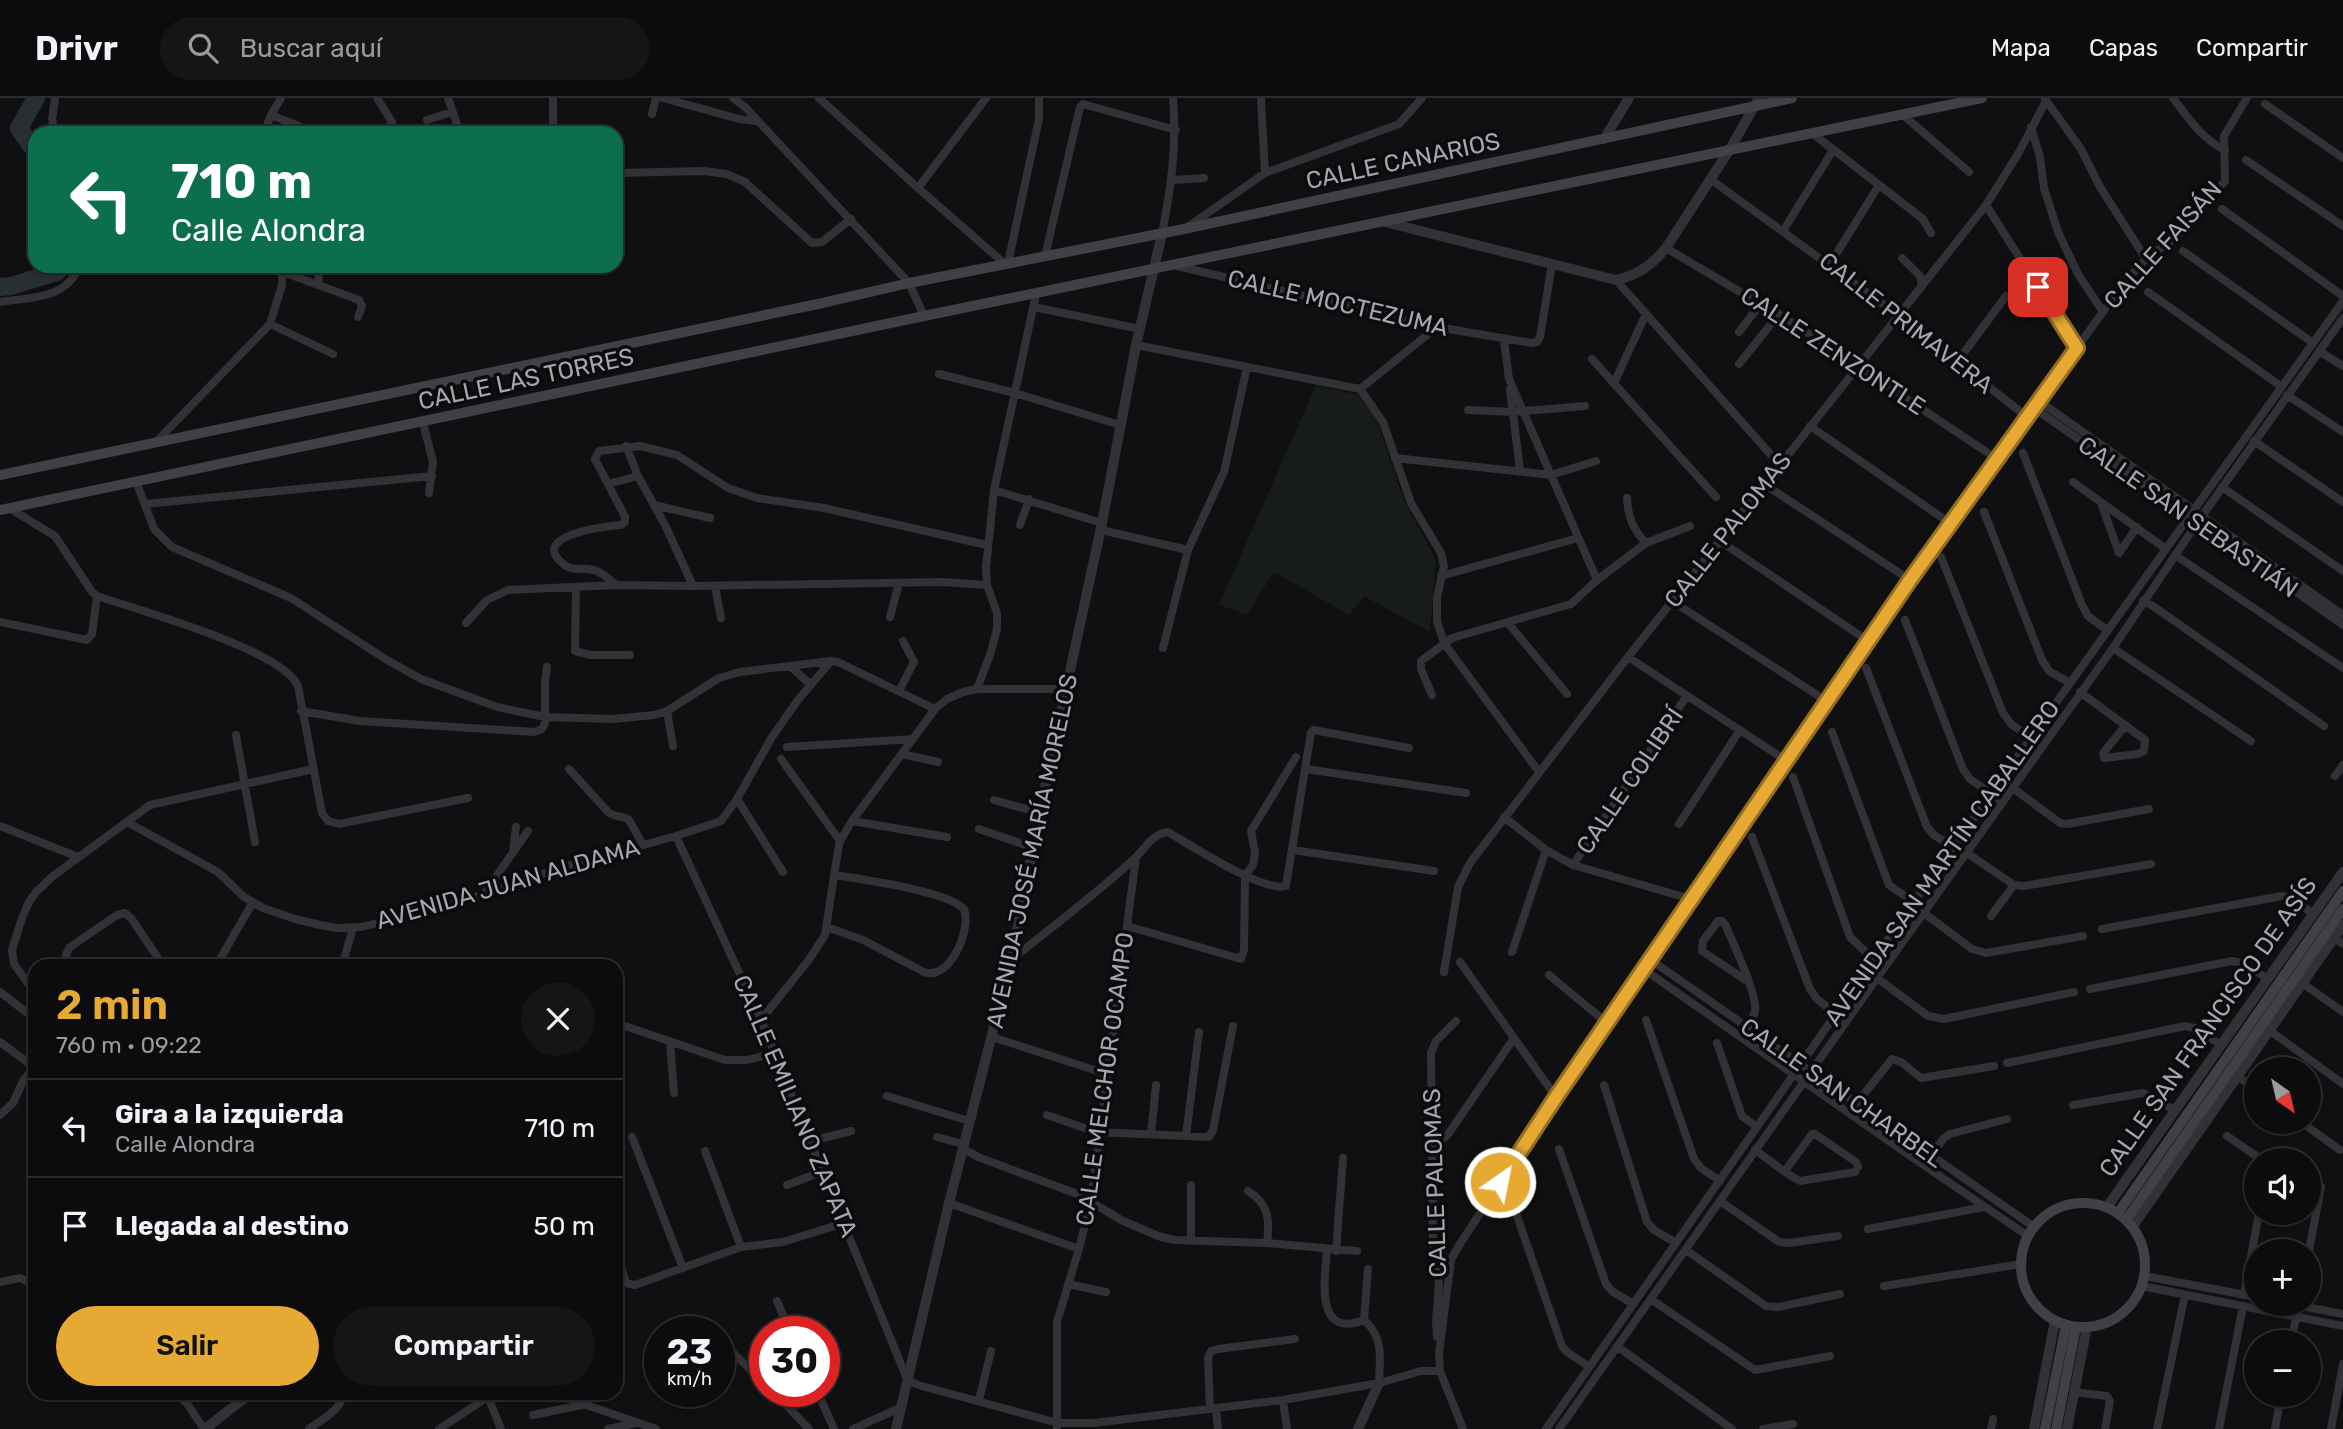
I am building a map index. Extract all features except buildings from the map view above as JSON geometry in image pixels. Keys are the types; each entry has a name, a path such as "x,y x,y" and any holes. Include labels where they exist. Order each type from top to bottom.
{"main road":[{"path":"1604,139 1757,102 1792,98"},
{"path":"1154,269 1982,98"},
{"name":"CALLE CANARIOS","path":"1045,256 1163,234 1604,139"},
{"name":"CALLE LAS TORRES","path":"0,475 1045,256"},
{"name":"CALLE LAS TORRES","path":"5,509 1154,269"},
{"name":"CALLE SAN FRANCISCO DE ASÍS","path":"2121,1217 2343,891"},
{"name":"CALLE SAN FRANCISCO DE ASÍS","path":"2121,1217 2343,909"},
{"path":"2088,1203 2121,1217 2144,1250 2143,1281 2130,1307 2111,1321 2077,1327 2055,1321 2037,1308 2025,1287 2021,1265 2022,1250 2031,1232 2049,1213 2067,1205 2088,1203"},
{"path":"2045,1429 2077,1327"},
{"path":"2056,1429 2077,1327"}],"street":[{"path":"54,126 55,98"},
{"path":"267,126 281,98"},
{"path":"377,98 391,119 390,126"},
{"path":"448,98 457,126"},
{"path":"553,98 553,126"},
{"path":"652,114 656,98"},
{"path":"663,98 738,119 757,121"},
{"path":"733,98 745,107 909,283 924,316"},
{"path":"820,98 918,188 1007,263 1039,119 1039,98"},
{"path":"918,188 986,98"},
{"path":"1163,234 1173,180 1176,130 1173,98"},
{"path":"1261,98 1265,173"},
{"path":"1184,229 1265,173 1399,124 1422,98"},
{"path":"1604,139 1629,98"},
{"path":"2173,98 2210,143 2225,150"},
{"name":"CALLE FAISÁN","path":"1463,1429 1440,1370 1438,1353 1451,1260 1556,1097 1691,899 1910,580 2036,404 2123,284 2146,259 2175,238 2225,181 2224,136 2247,98"},
{"path":"2045,99 2081,149 2105,197 2146,259"},
{"name":"CALLE PALOMAS","path":"1444,972 1458,887 1470,863 1779,464 1986,205 2018,154 2045,99"},
{"path":"1384,221 1616,280 1630,277 1644,270 1666,248 1757,102"},
{"path":"1045,256 1080,107 1083,104 1176,130"},
{"path":"2265,104 2343,158"},
{"path":"427,120 452,112"},
{"path":"1902,114 1969,172"},
{"path":"271,115 299,126"},
{"path":"2031,127 2040,157 2043,188 2058,232 2078,274 2103,312"},
{"path":"1812,132 1923,219 1931,233"},
{"path":"1783,231 1833,150"},
{"path":"2246,160 2343,226"},
{"path":"623,173 704,171 727,174 745,183 812,243 821,242 850,219"},
{"path":"1173,180 1204,178"},
{"name":"CALLE PRIMAVERA","path":"1710,179 1830,264 2027,417"},
{"path":"1830,264 1879,185"},
{"path":"1986,205 2077,348"},
{"path":"2222,209 2343,298"},
{"name":"AVENIDA JOSÉ MARÍA MORELOS","path":"896,1429 949,1203 1011,960 1102,526 1136,345 1163,234"},
{"name":"CALLE ZENZONTLE","path":"1666,248 1779,314 1997,459"},
{"path":"2183,251 2313,342"},
{"path":"1902,258 1920,276 1922,286"},
{"name":"CALLE MOCTEZUMA","path":"1173,265 1437,327 1532,343 1537,342 1540,337 1552,264"},
{"path":"0,302 56,293 71,281 76,273"},
{"path":"154,443 271,324 283,273"},
{"path":"293,273 359,300 362,306 358,317"},
{"path":"318,273 319,284"},
{"path":"1616,280 1645,316 1779,464"},
{"path":"2148,292 2343,432"},
{"path":"977,689 997,629 995,605 987,584 987,545 995,490 1036,294"},
{"path":"1957,362 2006,296"},
{"name":"AVENIDA SAN MARTÍN CABALLERO","path":"1546,1429 1835,1013 2166,549 2222,487 2254,441 2313,342 2343,298"},
{"path":"1739,332 1761,303"},
{"path":"1034,307 1140,328"},
{"path":"1740,364 1779,314"},
{"path":"1614,383 1645,316"},
{"name":"AVENIDA SAN MARTÍN CABALLERO","path":"1559,1429 2113,648 2175,555 2195,517 2284,391 2343,318"},
{"path":"271,324 333,354"},
{"path":"1360,389 1437,327"},
{"path":"1504,340 1520,471"},
{"path":"1136,345 1360,389 1383,422 1411,503 1441,553 1444,565 1437,598 1437,621 1444,643 1539,772"},
{"path":"2319,351 2343,366"},
{"path":"1591,359 1716,497"},
{"path":"1163,648 1188,550 1224,472 1247,368"},
{"path":"939,374 1015,393 1121,425"},
{"path":"1509,379 1597,580"},
{"name":"CALLE SAN SEBASTIÁN","path":"2036,404 2343,625"},
{"path":"1468,410 1513,412 1585,406"},
{"path":"424,422 433,462 429,493"},
{"path":"1810,426 1951,524"},
{"path":"2254,441 2343,502"},
{"path":"616,585 603,573 589,569 571,569 564,565 555,548 560,540 579,530 621,525 625,522 625,517 594,459 599,451 626,446 640,446 677,455 728,488 757,498 824,509 987,545"},
{"path":"626,446 638,476 693,586"},
{"path":"2023,453 2084,611 2108,631"},
{"path":"1395,457 1551,475 1596,461"},
{"path":"145,504 432,476"},
{"path":"608,484 638,476"},
{"path":"136,481 154,529 172,547 291,598 403,670 439,687 497,707 545,717 613,719 667,712 719,678 740,672 838,662 935,709"},
{"path":"2073,482 2166,549"},
{"path":"1764,484 1910,580"},
{"path":"2222,487 2343,570"},
{"path":"995,490 1029,499 1102,526 1188,550"},
{"path":"1627,498 1628,515 1635,531 1646,542"},
{"path":"1020,525 1029,499"},
{"path":"2101,501 2119,553 2137,527"},
{"path":"654,505 710,518"},
{"path":"5,509 55,536 97,596 233,643 263,657 293,676 298,686 323,813 333,824 468,798"},
{"path":"1984,512 2042,660 2049,671 2070,683"},
{"name":"CALLE SAN SEBASTIÁN","path":"2195,517 2343,615"},
{"path":"1432,695 1420,666 1424,658 1444,643 1452,638 1571,604 1646,542 1690,526"},
{"path":"1441,576 1578,538"},
{"path":"1720,541 1868,641"},
{"path":"2175,555 2343,668"},
{"path":"1941,557 2003,713 2011,724 2031,738"},
{"path":"890,617 899,583"},
{"path":"466,623 487,600 500,592 516,590 616,585 987,584"},
{"path":"715,586 721,618"},
{"path":"576,589 575,651 591,655 630,655"},
{"path":"0,622 87,640 92,635 97,596"},
{"path":"1672,601 1828,702"},
{"path":"2143,601 2324,726"},
{"path":"1905,620 1963,769 1970,779 2003,802"},
{"path":"1508,623 1567,694"},
{"path":"899,691 914,662 902,641"},
{"path":"2113,648 2251,741"},
{"path":"1628,657 1787,761"},
{"name":"AVENIDA JUAN ALDAMA","path":"127,822 218,872 253,902 295,919 337,928 354,928 483,895 563,867 721,821 737,799 772,737 831,662"},
{"path":"790,666 811,685"},
{"path":"301,711 360,721 532,733 544,726 547,667"},
{"path":"1866,668 1927,827 1953,847"},
{"path":"761,1020 818,948 827,928 840,841 935,709 955,695 977,689 1067,689"},
{"path":"2080,692 2126,725 2143,738 2144,751 2105,758 2103,753 2126,725"},
{"name":"CALLE COLIBRÍ","path":"1573,865 1686,697"},
{"path":"667,712 673,746"},
{"path":"1011,960 1136,857 1159,834 1168,832 1245,876 1279,888 1286,886 1311,732 1314,730 1409,748"},
{"path":"1679,824 1740,730"},
{"path":"1832,732 1889,885 1914,902"},
{"path":"236,735 255,842"},
{"path":"787,747 913,739"},
{"path":"902,754 938,762"},
{"path":"1127,926 1241,960 1244,950 1245,876 1253,865 1255,853 1251,831 1296,757"},
{"path":"781,759 840,841"},
{"path":"2335,776 2343,765"},
{"path":"28,983 14,964 13,942 22,918 36,892 78,857 143,809 157,803 313,769"},
{"path":"569,769 608,813 629,820 643,845"},
{"path":"1306,769 1466,793"},
{"path":"1793,776 1850,937 1873,960"},
{"path":"2014,788 2060,823 2149,809"},
{"path":"737,799 783,872"},
{"path":"994,800 1040,813"},
{"path":"1504,817 1546,850 1573,865 1691,899"},
{"path":"852,821 947,837"},
{"path":"0,826 78,857"},
{"path":"513,853 516,827"},
{"path":"979,829 1034,848"},
{"path":"483,895 528,831"},
{"name":"CALLE EMILIANO ZAPATA","path":"676,836 761,1020 907,1379"},
{"path":"1752,837 1810,989 1817,999 1835,1013"},
{"path":"1293,850 1434,871"},
{"path":"1512,952 1546,850"},
{"path":"1967,853 2014,885 2024,886 2151,864"},
{"name":"CALLE MELCHOR OCAMPO","path":"1058,1426 1055,1340 1057,1322 1091,1200 1136,857"},
{"name":"CALLE SAN FRANCISCO DE ASÍS","path":"2121,1217 2175,1110 2343,872"},
{"path":"827,928 863,940 929,974 938,972 948,964 967,923 964,909 954,901 892,884 834,875"},
{"path":"1991,916 2014,885"},
{"path":"2102,929 2282,896 2291,898 2314,914"},
{"path":"220,959 253,902"},
{"path":"67,959 65,954 70,947 117,915 125,913 158,958"},
{"path":"1924,914 1972,949 1986,953 2083,936"},
{"path":"1747,981 1702,951 1703,941 1718,921 1726,926 1747,981 1755,1003 1755,1012 1747,1026"},
{"path":"2121,1217 2238,1076 2302,983 2338,941 2343,925"},
{"path":"344,959 354,928"},
{"name":"CALLE SAN CHARBEL","path":"1651,960 1931,1155 2031,1232"},
{"path":"2090,989 2232,961 2243,963 2267,979"},
{"path":"1460,962 1556,1097"},
{"name":"CALLE SAN CHARBEL","path":"1645,970 1983,1207 2031,1232"},
{"path":"1549,975 1607,1023"},
{"path":"1877,978 1928,1016 1944,1019 2074,992"},
{"path":"2302,983 2343,1012"},
{"path":"0,992 28,1014"},
{"path":"1646,1020 1694,1159 1701,1168 1720,1181"},
{"name":"CALLE PALOMAS","path":"1438,1353 1436,1321 1439,1284 1433,1237 1431,1052 1436,1041 1456,1021"},
{"path":"623,1025 724,1060 747,1060 774,1053"},
{"path":"1047,1115 1101,1132 1209,1137 1213,1130 1233,1026"},
{"path":"2007,1063 2185,1026 2195,1028 2221,1045"},
{"path":"2269,1031 2343,1084"},
{"path":"1186,1136 1199,1032"},
{"path":"992,1037 1107,1074"},
{"path":"1433,1150 1449,1133 1514,1038"},
{"path":"0,1042 28,1063"},
{"path":"670,1042 674,1093"},
{"path":"1717,1043 1742,1116 1757,1127"},
{"path":"1856,1104 1892,1059 1896,1059 1921,1078 1994,1066"},
{"path":"0,1115 13,1103 28,1075"},
{"path":"2238,1076 2244,1080"},
{"path":"1151,1134 1156,1085"},
{"path":"1604,1085 1647,1222 1654,1230 1675,1243"},
{"path":"2073,1105 2143,1093 2175,1110"},
{"path":"887,1096 970,1121"},
{"path":"1931,1155 1950,1134 2007,1119"},
{"path":"811,1142 851,1131"},
{"path":"1755,1150 1785,1171 1797,1179 1803,1181 1855,1172 1858,1167 1856,1162 1812,1134 1808,1135 1785,1171"},
{"path":"2318,1134 2340,1150"},
{"path":"2227,1136 2244,1148"},
{"path":"632,1137 683,1268"},
{"path":"937,1137 963,1146 978,1157 1091,1200 1121,1220 1158,1236 1191,1241 1267,1243 1357,1251"},
{"path":"1559,1149 1605,1284 1633,1304"},
{"path":"705,1151 741,1247"},
{"path":"1343,1158 1325,1289 1328,1312 1338,1323 1364,1320"},
{"path":"788,1185 824,1171"},
{"path":"1191,1185 1191,1241"},
{"path":"1248,1191 1257,1197 1266,1209 1269,1223 1267,1243"},
{"path":"1720,1201 1779,1242 1838,1236"},
{"path":"949,1203 1079,1249"},
{"path":"1868,1228 1983,1207"},
{"path":"1516,1213 1562,1346 1588,1366"},
{"path":"623,1274 626,1283 635,1285 741,1247 783,1242 844,1223"},
{"path":"1686,1250 1766,1306 1778,1307 1840,1294"},
{"path":"1884,1286 2021,1265"},
{"path":"1358,1429 1379,1383 1379,1341 1364,1320 1368,1269"},
{"path":"0,1282 20,1278 28,1282"},
{"path":"2143,1281 2244,1295"},
{"path":"2143,1281 2185,1295 2343,1326"},
{"path":"1068,1284 1106,1292"},
{"path":"2157,1429 2185,1295"},
{"path":"1651,1300 1755,1370 1830,1356"},
{"path":"777,1301 783,1316"},
{"path":"2219,1429 2242,1306"},
{"path":"2321,1309 2343,1314"},
{"path":"2293,1330 2296,1317"},
{"path":"2034,1429 2055,1321"},
{"path":"2067,1429 2074,1392 2077,1327"},
{"path":"1219,1429 1213,1409 1208,1358 1211,1352 1295,1339"},
{"path":"1618,1347 1732,1429"},
{"path":"979,1400 991,1351"},
{"path":"735,1355 749,1368"},
{"path":"2331,1429 2343,1364"},
{"path":"907,1379 918,1385 979,1400 1058,1426 1283,1400 1379,1383 1421,1371 1440,1370"},
{"path":"2074,1392 2109,1398 2105,1429"},
{"path":"184,1400 204,1429 242,1400"},
{"path":"309,1429 343,1400"},
{"path":"439,1429 483,1400"},
{"path":"492,1400 501,1429"},
{"path":"572,1400 656,1429"},
{"path":"1283,1400 1287,1429"},
{"path":"533,1415 584,1405"},
{"path":"788,1407 809,1429"},
{"path":"824,1407 834,1429"},
{"path":"2274,1429 2279,1407"},
{"path":"853,1429 900,1408"},
{"path":"1139,1418 1140,1429"},
{"path":"1991,1429 1993,1419"},
{"path":"608,1429 637,1422"},
{"path":"1763,1429 1793,1424"}],"shaded area":[{"path":"1316,385 1358,395 1376,418 1404,501 1436,559 1430,632 1364,596 1349,615 1274,572 1247,615 1219,605"}],"waterway":[{"path":"28,141 19,128 36,98"},
{"path":"0,287 54,273"}],"route":[{"path":"1500,1182 1910,580 2077,348 2038,287"}]}
